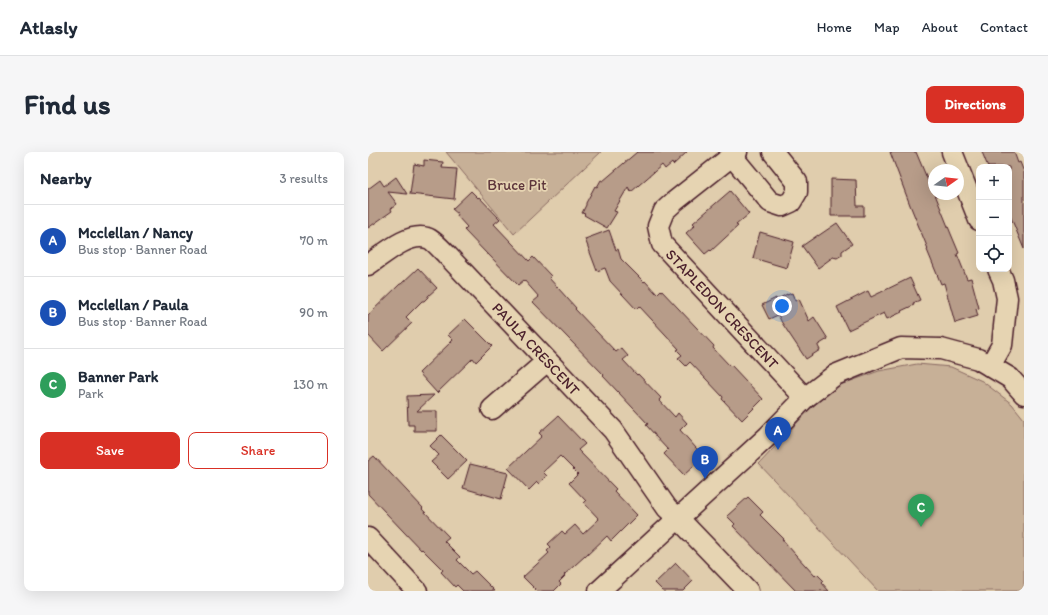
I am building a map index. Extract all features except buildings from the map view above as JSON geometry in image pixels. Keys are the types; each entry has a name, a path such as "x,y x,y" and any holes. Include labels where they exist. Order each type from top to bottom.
{"street":[{"path":"735,154 770,202 782,206 791,202 797,192 797,182 773,152"},
{"path":"952,152 976,212"},
{"name":"STAPLEDON CRESCENT","path":"735,154 675,200 664,211 658,226 662,244 805,398"},
{"name":"PAULA CRESCENT","path":"368,265 397,245 413,237 428,238 446,254 613,430 667,508 748,591"},
{"path":"990,366 1002,345 1007,298 1003,280 999,272"},
{"path":"599,591 768,436 805,398 835,375 901,348 941,349 978,359 1010,378 1024,394"},
{"path":"492,409 547,361"},
{"path":"368,538 417,591"}],"green space":[{"name":"Bruce Pit","path":"446,152 601,152 514,234"},
{"path":"917,364 951,367 982,381 1012,404 1024,419 1024,591 878,591 759,464 810,409 837,386 879,371"}],"place":[{"name":"Mcclellan / Nancy","path":"778,450"},
{"name":"Mcclellan / Paula","path":"705,479"},
{"name":"Banner Park","path":"921,527"}]}
